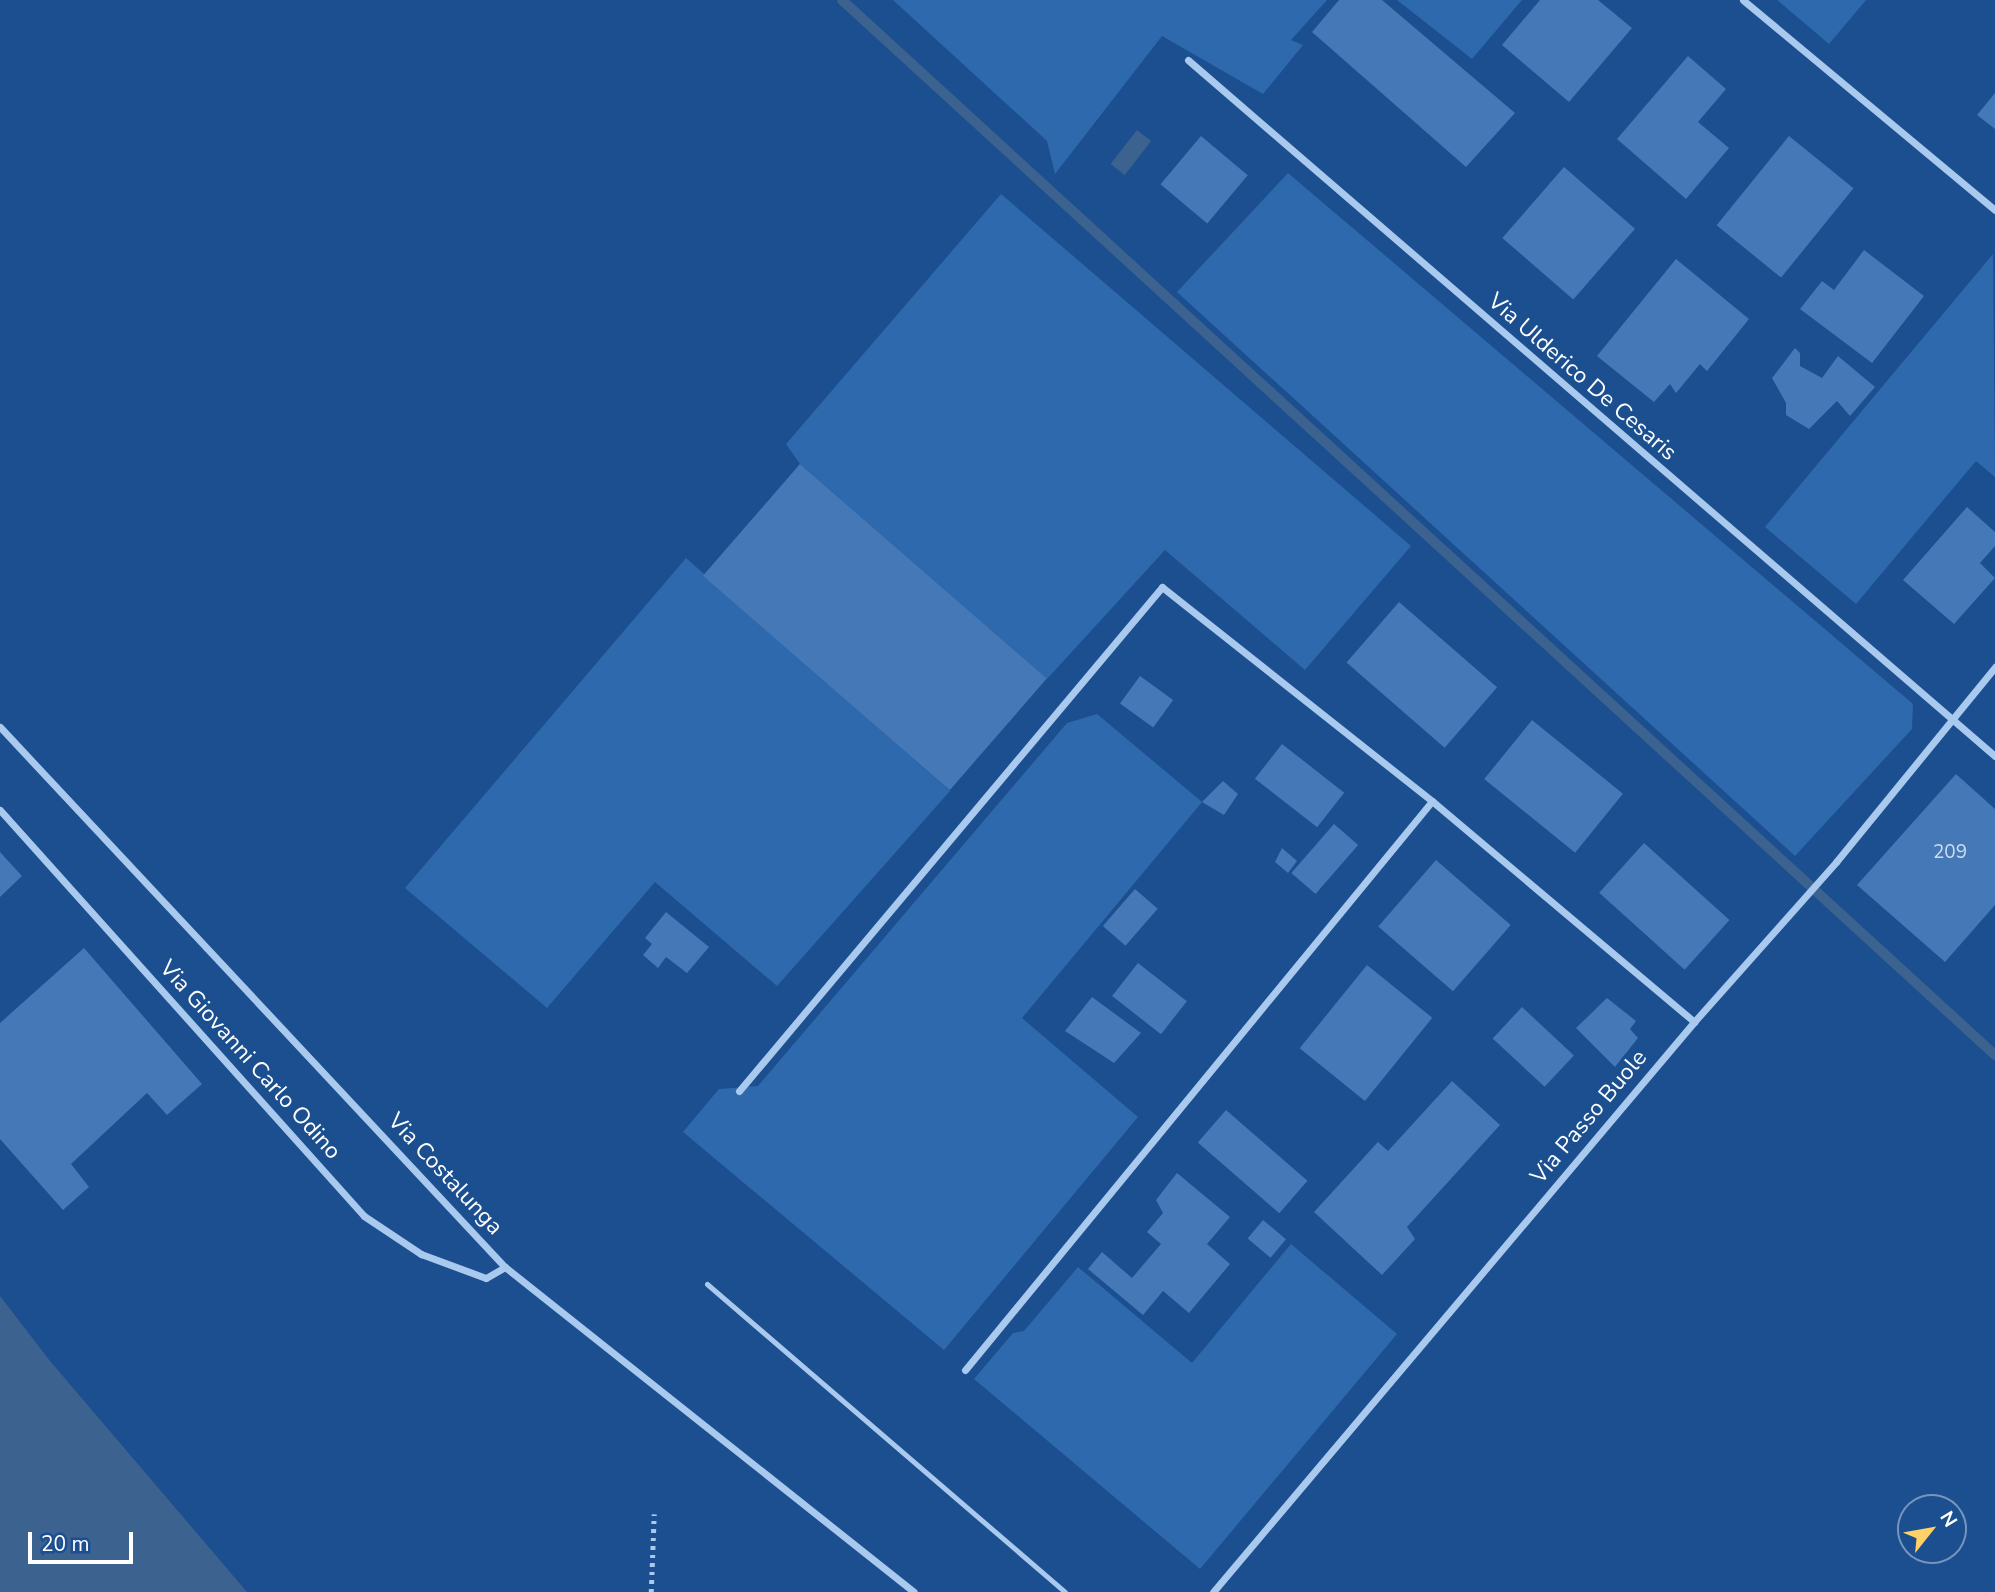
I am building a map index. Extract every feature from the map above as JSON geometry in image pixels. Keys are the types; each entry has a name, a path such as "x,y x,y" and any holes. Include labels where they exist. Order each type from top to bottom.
{"street":[{"path":"1743,0 1995,210"},
{"name":"Via Ulderico De Cesaris","path":"1188,60 1995,757"},
{"path":"739,1091 1162,587 1432,801 1694,1022"},
{"name":"Via Passo Buole","path":"1213,1592 1694,1022 1836,862 1995,667"},
{"name":"Via Costalunga","path":"0,727 505,1267 914,1592"},
{"path":"965,1370 1432,801"},
{"name":"Via Giovanni Carlo Odino","path":"0,810 365,1216 421,1254 486,1278 505,1267"}],"lane":[{"path":"707,1284 1065,1592"}],"path":[{"path":"651,1592 654,1514"}],"shaded area":[{"path":"893,0 1327,0 1291,40 1303,45 1263,94 1162,36 1055,174 1047,141"},
{"path":"1397,0 1522,0 1472,59"},
{"path":"1777,0 1866,0 1829,44"},
{"path":"1137,130 1151,141 1125,175 1111,164"},
{"path":"1288,173 1913,704 1912,729 1795,856 1177,292"},
{"path":"1001,194 1411,546 1305,670 1165,550 1047,679 800,464 786,444"},
{"path":"1993,254 1995,477 1976,461 1856,604 1765,527"},
{"path":"686,558 950,791 777,986 655,882 547,1008 405,888"},
{"path":"1097,714 1202,802 1022,1018 1138,1117 944,1350 683,1132 719,1089 758,1086 1067,723"},
{"path":"1291,1244 1397,1334 1200,1569 974,1379 1013,1333 1024,1331 1078,1267 1192,1363"},
{"path":"0,1296 50,1361 247,1592 0,1592"}],"building":[{"path":"1339,0 1382,0 1515,113 1466,167 1312,32"},
{"path":"1540,0 1598,0 1632,28 1569,102 1502,45"},
{"path":"1688,56 1726,89 1698,122 1729,148 1686,199 1617,139"},
{"path":"1995,93 1995,129 1977,115"},
{"path":"1201,136 1248,175 1207,223 1161,184"},
{"path":"1789,136 1854,188 1781,278 1717,225"},
{"path":"1564,167 1635,229 1573,300 1502,238"},
{"path":"1864,250 1924,296 1872,363 1800,309 1822,281 1834,290"},
{"path":"1676,259 1749,319 1707,371 1700,364 1676,393 1670,384 1654,402 1597,356"},
{"path":"1795,348 1800,353 1800,366 1822,378 1838,356 1875,387 1850,416 1837,401 1809,429 1786,415 1786,403 1772,378"},
{"path":"800,464 1047,679 950,790 703,576"},
{"path":"1967,507 1995,532 1995,546 1980,563 1995,578 1954,624 1903,580"},
{"path":"1399,602 1497,687 1445,748 1347,662"},
{"path":"1140,676 1173,700 1153,728 1120,704"},
{"path":"1532,720 1623,794 1575,853 1484,779"},
{"path":"1282,744 1344,793 1317,827 1255,779"},
{"path":"1956,774 1995,809 1995,905 1945,962 1857,885"},
{"path":"1223,781 1238,794 1224,815 1202,802"},
{"path":"1334,824 1358,845 1316,894 1291,873"},
{"path":"1644,843 1729,920 1685,970 1599,893"},
{"path":"1282,848 1297,861 1288,873 1275,862"},
{"path":"0,852 22,876 0,897"},
{"path":"1436,860 1511,925 1453,991 1378,926"},
{"path":"1135,889 1158,909 1125,946 1103,926"},
{"path":"666,912 709,947 687,973 666,957 658,968 643,955 652,944 645,938"},
{"path":"84,948 202,1084 167,1115 147,1093 71,1164 89,1187 63,1210 0,1139 0,1023"},
{"path":"1138,963 1187,1001 1161,1034 1112,996"},
{"path":"1367,965 1432,1018 1365,1101 1300,1048"},
{"path":"1092,997 1141,1033 1114,1063 1065,1031"},
{"path":"1607,998 1636,1021 1630,1029 1638,1038 1615,1067 1576,1028"},
{"path":"1522,1007 1574,1055 1545,1087 1493,1038"},
{"path":"1452,1081 1500,1125 1407,1227 1415,1239 1382,1275 1314,1212 1378,1142 1388,1151"},
{"path":"1226,1110 1308,1181 1279,1213 1198,1142"},
{"path":"1177,1173 1230,1217 1207,1244 1230,1264 1189,1313 1163,1291 1143,1315 1088,1269 1102,1252 1132,1278 1161,1244 1147,1232 1163,1213 1156,1200"},
{"path":"1263,1220 1286,1239 1271,1258 1248,1238"}],"waterway":[{"path":"842,0 1995,1055"}]}
